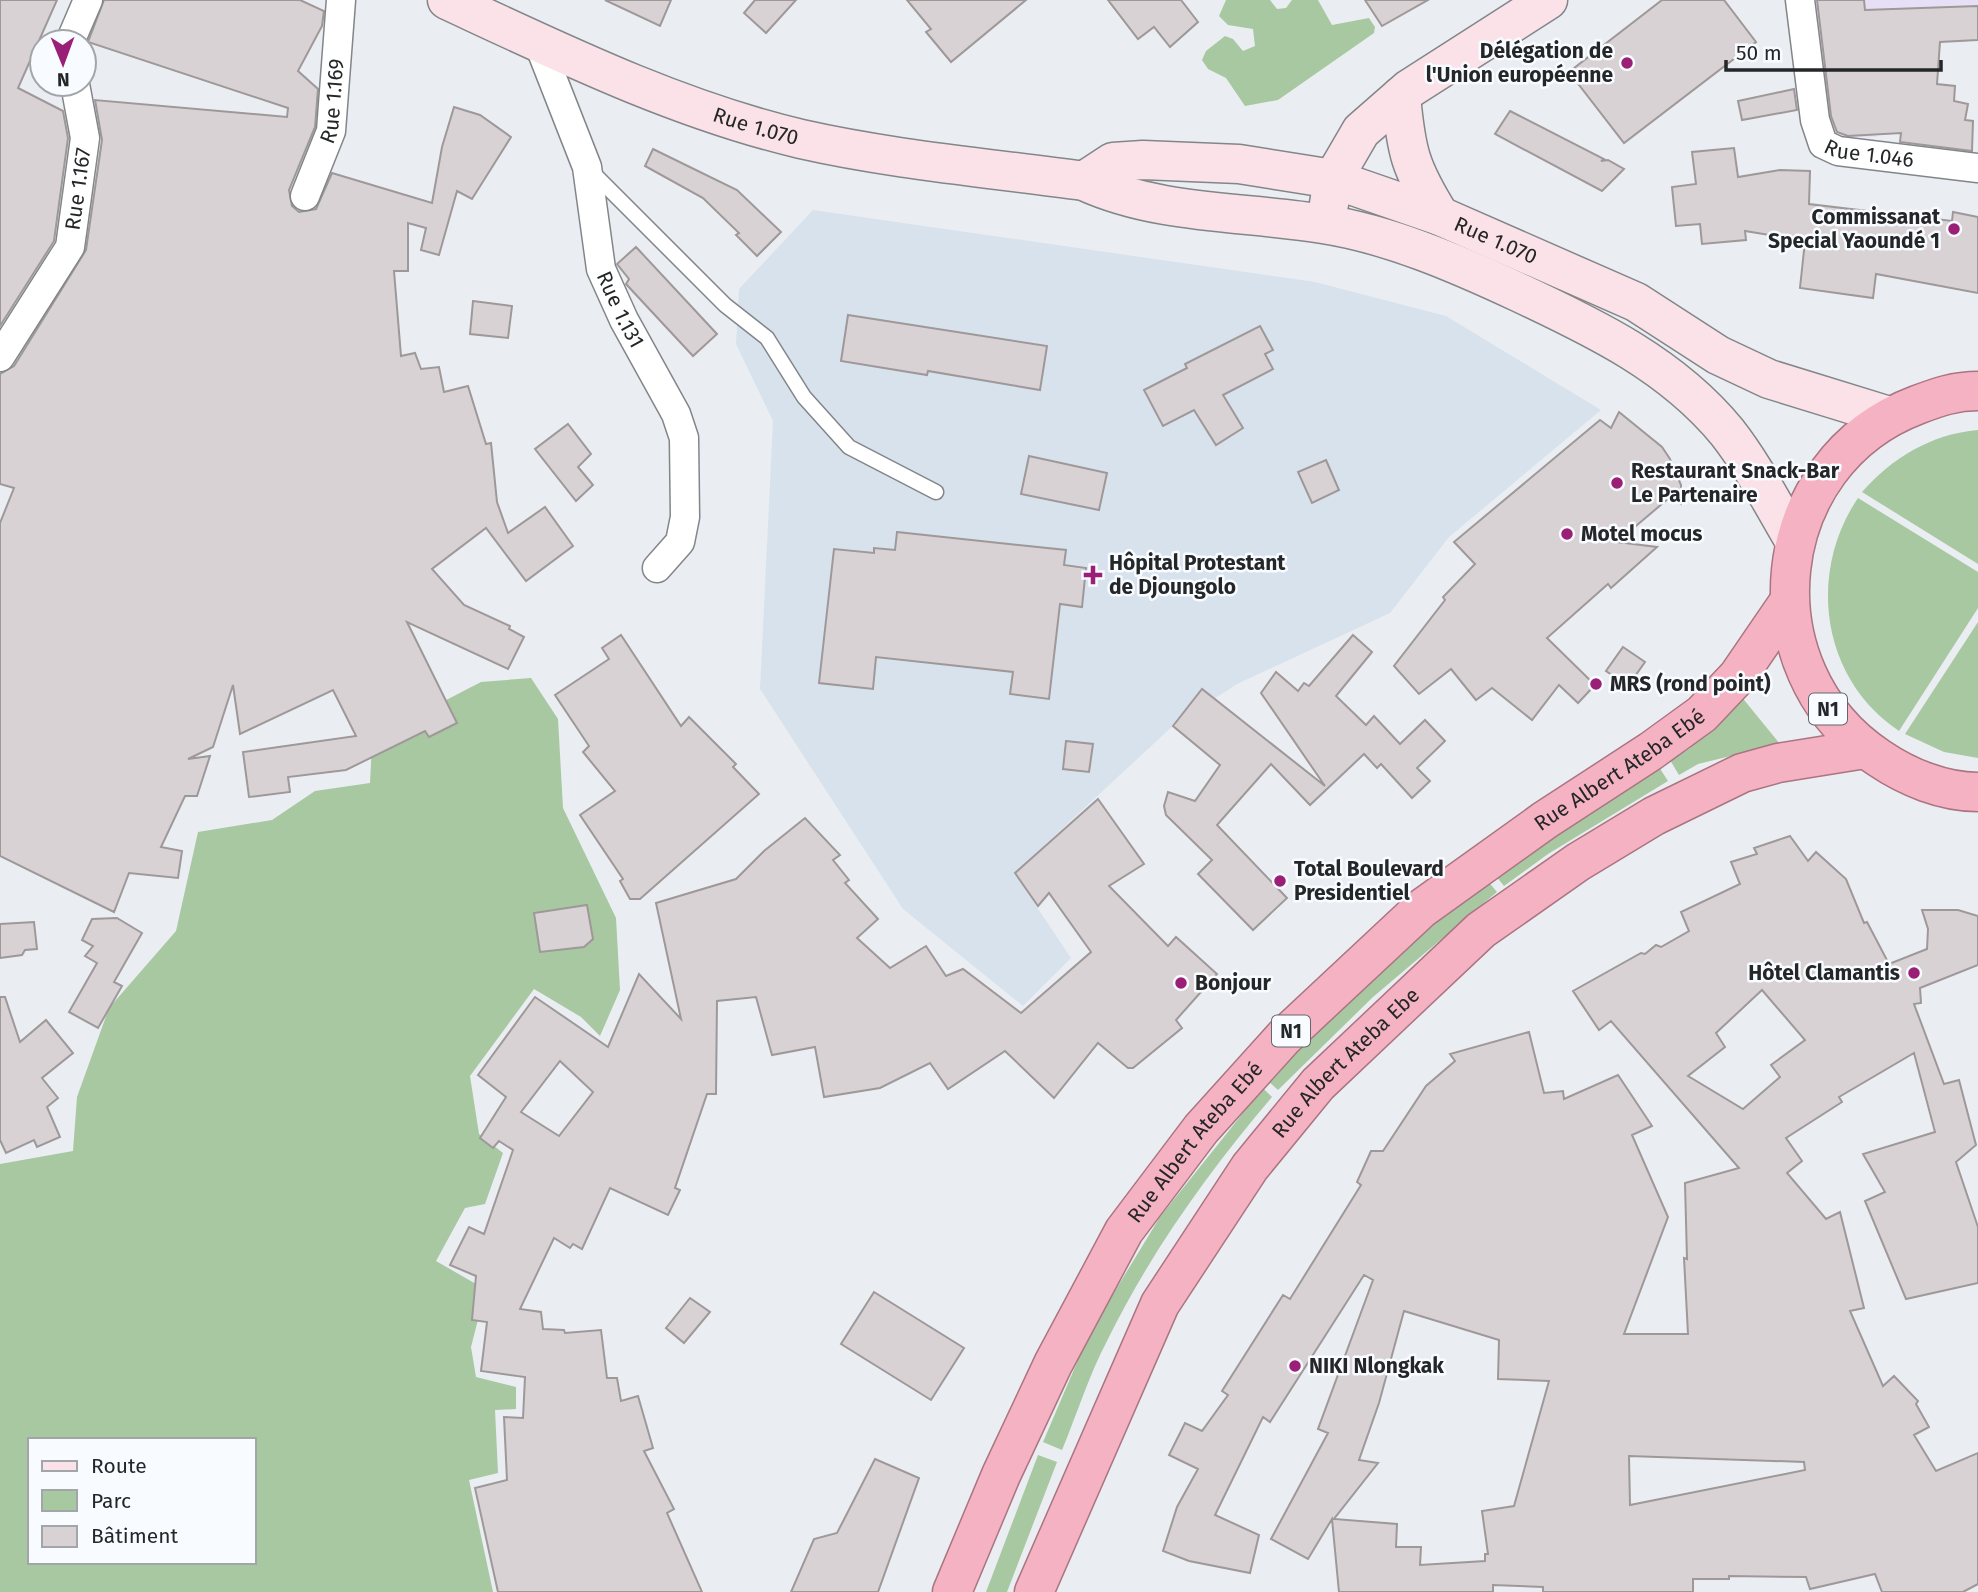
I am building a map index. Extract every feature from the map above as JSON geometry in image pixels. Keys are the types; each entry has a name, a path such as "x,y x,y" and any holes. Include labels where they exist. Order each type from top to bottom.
{"highway":[{"name":"N1","path":"1975,795 1932,784 1896,770 1865,749 1834,719 1811,684 1795,645 1788,603 1794,540 1814,491 1846,448 1889,416 1955,391 1978,390"},
{"name":"Rue Albert Ateba Ebé","path":"952,1592 1001,1475 1053,1364 1124,1231 1200,1129 1284,1037 1421,909 1545,820 1651,751 1702,714 1738,676 1788,603"},
{"name":"Rue Albert Ateba Ebe","path":"1034,1592 1160,1304 1250,1167 1318,1084 1481,930 1577,862 1654,816 1742,773 1778,763 1865,749"}],"main road":[{"name":"Rue 1.070","path":"447,0 538,42 670,97 801,139 1084,181 1112,194 1167,204 1325,224 1445,258 1608,335 1682,386 1727,433 1794,540"},
{"path":"1325,224 1333,178 1360,131 1401,96 1548,0"},
{"path":"1401,96 1406,145 1416,178 1440,216"},
{"name":"Rue 1.070","path":"1084,181 1113,162 1143,160 1239,164 1333,178 1440,216 1636,302 1718,355 1769,379 1889,416"}],"street":[{"path":"76,28 88,0"},
{"name":"Rue 1.169","path":"305,197 331,131 341,0"},
{"name":"Rue 1.046","path":"1800,0 1813,110 1824,144 1838,151 1978,168"},
{"name":"Rue 1.131","path":"538,42 587,167 601,269 624,320 676,414 684,438 685,517 680,542 657,568"},
{"name":"Rue 1.167","path":"0,358 70,247 85,138 78,98"}],"lane":[{"path":"587,167 725,305 767,338 804,397 849,447 936,492"}],"shaded area":[{"path":"1814,0 1978,0 1978,6 1870,56 1877,137 1824,137"},
{"name":"Hôpital Protestant de Djoungolo","path":"813,210 1315,282 1446,316 1601,410 1449,537 1390,613 1237,684 1174,725 1014,873 1071,958 1023,1006 903,909 760,689 773,421 736,344 739,289"}],"green space":[{"path":"1226,0 1270,0 1277,9 1286,8 1292,0 1318,0 1332,25 1369,18 1375,27 1374,33 1278,100 1245,106 1226,78 1208,69 1202,60 1206,51 1225,36 1233,39 1243,51 1255,46 1253,29 1228,25 1219,16"},
{"path":"1978,430 1978,564 1862,492 1899,458 1929,442 1961,432"},
{"path":"1858,498 1978,572 1978,608 1899,731 1873,709 1853,683 1838,654 1830,623 1828,591 1832,559 1842,527"},
{"path":"1978,622 1978,758 1944,752 1905,734"},
{"path":"531,678 558,719 563,808 616,918 620,990 600,1036 581,1017 534,989 470,1076 479,1134 503,1153 485,1204 465,1208 436,1261 476,1284 482,1304 471,1347 476,1377 516,1387 516,1409 495,1410 498,1473 469,1480 493,1592 0,1592 0,1164 73,1151 77,1097 109,1008 176,931 198,832 272,820 315,791 370,783 372,743 394,727 481,682"},
{"path":"1740,695 1780,744 1698,764 1679,775 1670,760 1689,749"},
{"path":"1659,767 1668,781 1548,854 1504,886 1495,875"},
{"path":"1487,880 1497,892 1373,997 1278,1090 1268,1081 1374,977"},
{"path":"1263,1088 1272,1097 1182,1214 1124,1308 1094,1367 1062,1450 1043,1442 1090,1332 1160,1217"},
{"path":"1038,1455 1057,1462 1007,1592 986,1592"}],"building":[{"path":"0,0 57,0 45,28 28,28 28,65 18,88 28,93 28,98 38,98 63,111 68,138 54,241 0,326"},
{"path":"104,0 300,0 324,11 322,26 298,71 318,89 315,127 289,190 292,206 299,212 316,209 332,173 432,203 442,147 454,107 480,115 511,137 472,199 457,191 439,255 421,250 426,228 408,223 408,271 394,271 401,356 415,353 421,369 439,367 444,392 468,386 486,444 491,443 497,502 508,533 545,507 573,546 526,581 486,528 432,569 464,605 510,626 509,629 524,637 508,669 407,622 457,723 429,737 425,731 346,770 288,777 290,792 249,797 243,752 356,736 333,690 240,734 233,685 213,747 188,759 210,756 197,796 185,796 161,847 182,851 178,878 129,873 114,912 0,856 0,523 14,488 0,484 0,374 14,366 86,250 102,140 95,100 287,117 288,108 98,45 98,28 93,28"},
{"path":"605,0 671,0 660,26"},
{"path":"755,0 796,0 766,33 744,13"},
{"path":"907,0 1026,0 951,62 926,32 931,29"},
{"path":"1108,0 1181,0 1198,22 1170,47 1154,27 1138,39"},
{"path":"1365,0 1428,0 1382,26"},
{"name":"Délégation de l'Union européenne","path":"1662,0 1724,0 1756,42 1624,143 1569,72"},
{"path":"1817,0 1864,0 1865,10 1978,6 1978,40 1940,42 1937,84 1955,86 1954,101 1968,104 1965,120 1973,121 1972,151 1900,142 1901,133 1848,136 1837,132 1831,116"},
{"path":"1794,89 1797,110 1742,120 1738,101"},
{"path":"1510,111 1604,159 1601,161 1608,160 1624,169 1602,191 1495,134"},
{"path":"1734,148 1738,177 1780,170 1810,171 1809,204 1952,221 1953,212 1978,217 1978,293 1876,274 1873,298 1800,288 1805,241 1745,231 1746,240 1702,244 1700,224 1676,226 1672,187 1696,184 1692,152"},
{"path":"653,149 737,190 781,232 757,256 736,235 739,233 703,198 645,166"},
{"path":"636,247 717,334 693,356 626,284 629,279 617,264"},
{"path":"473,301 512,306 508,338 470,334"},
{"path":"848,315 1047,346 1040,390 928,371 927,375 841,361"},
{"path":"1260,326 1273,350 1265,354 1273,369 1223,395 1243,428 1216,445 1194,410 1163,426 1144,390 1187,368 1185,364"},
{"path":"1619,412 1662,447 1681,485 1681,504 1669,498 1617,542 1657,547 1611,588 1608,584 1547,638 1595,685 1578,703 1559,685 1532,720 1492,688 1476,700 1451,669 1419,694 1394,666 1445,600 1443,597 1475,564 1454,542 1600,420 1611,428"},
{"path":"568,424 591,454 578,467 593,485 576,501 535,449"},
{"path":"1029,456 1107,473 1099,510 1021,494"},
{"path":"1326,460 1339,490 1312,503 1298,472"},
{"path":"897,532 1066,550 1064,565 1086,568 1082,607 1060,604 1049,699 1010,694 1013,672 876,657 873,689 819,683 834,549 874,553 874,548 895,550"},
{"path":"621,635 681,726 689,717 736,764 733,767 759,794 640,899 630,899 620,881 623,879 580,815 615,791 583,752 589,746 555,695 609,659 602,648"},
{"path":"1353,635 1372,652 1336,696 1366,725 1374,716 1400,744 1425,720 1445,741 1417,768 1430,781 1412,798 1381,764 1377,768 1364,754 1310,805 1271,764 1217,825 1287,898 1253,930 1198,874 1212,860 1166,815 1164,806 1168,792 1195,801 1220,765 1173,726 1202,689 1325,786 1261,693 1276,672 1298,691 1304,683 1309,686"},
{"path":"1623,647 1645,662 1628,686 1606,671"},
{"path":"1066,741 1093,744 1089,772 1063,769"},
{"path":"1098,799 1144,864 1109,886 1168,946 1176,937 1217,974 1176,1020 1182,1028 1133,1068 1128,1068 1098,1043 1054,1098 1005,1051 948,1089 930,1063 880,1088 824,1097 815,1047 772,1055 756,997 717,1001 716,1094 707,1094 675,1188 680,1190 668,1215 610,1188 582,1249 573,1244 570,1248 554,1238 520,1309 541,1312 543,1329 564,1330 565,1333 601,1330 607,1378 617,1378 621,1401 638,1396 653,1448 644,1451 674,1509 667,1513 702,1592 498,1592 475,1488 507,1480 504,1417 523,1418 525,1377 481,1371 487,1322 472,1320 476,1276 450,1265 469,1227 484,1234 513,1150 499,1141 493,1148 480,1138 506,1097 478,1075 535,997 608,1047 639,974 681,1019 656,903 736,879 764,851 805,818 840,855 833,860 849,880 845,883 878,919 857,938 890,968 926,946 946,976 963,969 1021,1013 1091,952 1049,893 1038,906 1015,873","holes":["560,1061 593,1092 559,1136 521,1112"]},
{"path":"1790,836 1808,861 1816,852 1846,879 1864,923 1867,922 1889,964 1927,949 1928,929 1922,910 1958,910 1978,916 1978,965 1920,988 1921,1003 1914,1004 1944,1084 1959,1080 1976,1145 1956,1162 1978,1227 1978,1283 1906,1299 1865,1201 1885,1192 1863,1154 1935,1132 1914,1053 1839,1097 1842,1102 1786,1138 1802,1161 1787,1173 1826,1219 1840,1212 1864,1308 1850,1311 1883,1386 1894,1376 1918,1401 1916,1404 1929,1427 1914,1435 1936,1471 1978,1453 1978,1584 1963,1592 1882,1592 1875,1574 1810,1589 1806,1577 1729,1576 1729,1579 1693,1579 1693,1592 1543,1592 1543,1587 1493,1585 1493,1592 1339,1592 1332,1519 1308,1559 1271,1539 1328,1433 1318,1429 1373,1280 1364,1275 1270,1422 1263,1417 1215,1515 1259,1535 1250,1573 1189,1561 1163,1551 1177,1507 1198,1469 1169,1455 1185,1423 1202,1431 1228,1395 1222,1391 1283,1295 1290,1299 1361,1185 1357,1182 1371,1151 1383,1151 1426,1086 1455,1061 1450,1054 1529,1032 1544,1093 1563,1091 1564,1099 1618,1075 1652,1126 1632,1135 1668,1217 1624,1334 1688,1334 1684,1258 1687,1259 1685,1183 1739,1168 1611,1021 1599,1030 1573,991 1641,953 1645,954 1656,945 1661,947 1689,931 1681,912 1740,884 1731,862 1757,854 1754,848","holes":["1762,990 1805,1040 1771,1065 1780,1077 1743,1109 1688,1076 1725,1047 1716,1033","1404,1311 1499,1340 1498,1379 1549,1381 1514,1506 1482,1511 1488,1554 1485,1554 1485,1561 1420,1565 1421,1547 1396,1547 1397,1524 1334,1519 1378,1463 1359,1460 1379,1403","1629,1456 1804,1462 1805,1470 1630,1505"]},
{"path":"587,905 593,939 584,947 540,952 534,913"},
{"path":"117,918 142,933 114,982 122,986 98,1028 69,1012 97,963 85,956 93,946 82,940 92,919"},
{"path":"34,922 37,949 25,950 22,955 0,958 0,924"},
{"path":"0,997 5,997 20,1042 46,1020 73,1053 42,1078 58,1098 47,1107 60,1137 37,1147 34,1140 6,1153 0,1140"},
{"path":"874,1292 964,1348 931,1400 841,1344"},
{"path":"690,1298 710,1312 684,1343 666,1328"},
{"path":"875,1459 919,1478 878,1592 791,1592 814,1539 837,1533"}],"place":[{"name":"Délégation de l'Union européenne","path":"1627,63"},
{"name":"Commissanat Special Yaoundé 1","path":"1954,229"},
{"name":"Restaurant Snack-Bar Le Partenaire","path":"1617,483"},
{"name":"Motel mocus","path":"1567,534"},
{"name":"Hôpital Protestant de Djoungolo","path":"1093,575"},
{"name":"MRS (rond point)","path":"1596,684"},
{"name":"Total Boulevard Presidentiel","path":"1280,881"},
{"name":"Hôtel Clamantis","path":"1914,973"},
{"name":"Bonjour","path":"1181,983"},
{"name":"NIKI Nlongkak","path":"1295,1366"}]}
